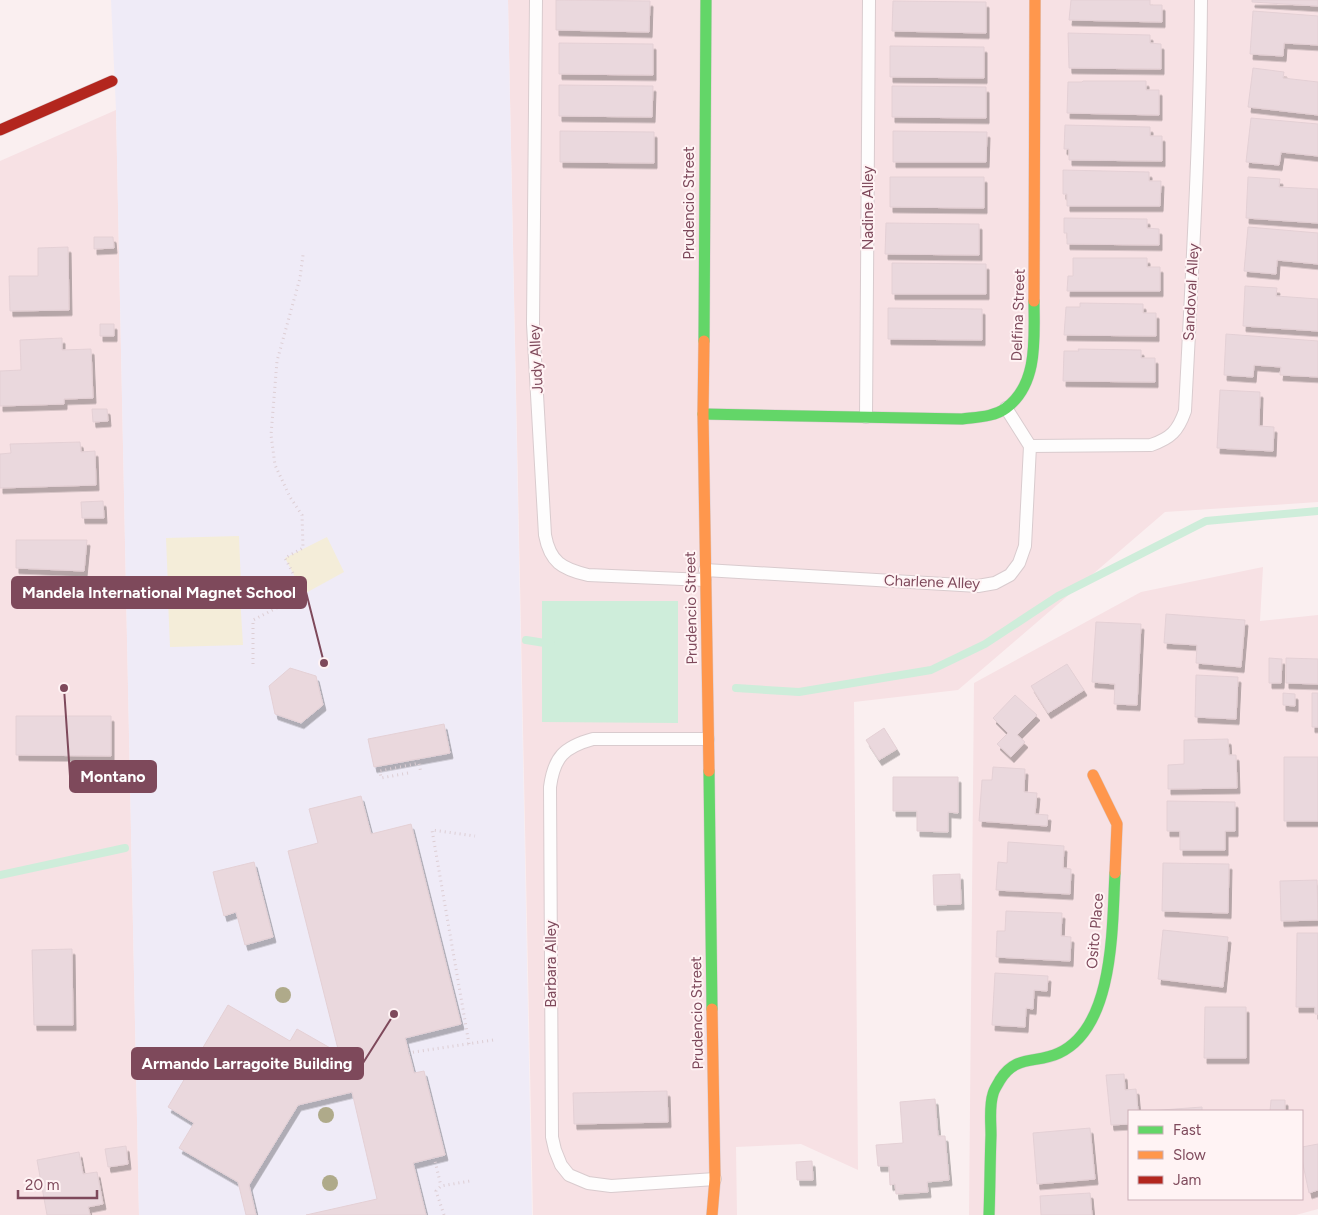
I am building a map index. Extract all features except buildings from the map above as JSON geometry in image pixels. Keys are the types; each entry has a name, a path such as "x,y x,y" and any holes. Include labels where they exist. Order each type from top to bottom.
{"street":[{"name":"Prudencio Street","path":"706,0 703,414 715,1179 712,1215"},
{"name":"Delfina Street","path":"703,414 962,419 987,416 1006,408 1023,390 1031,369 1034,342 1035,0"},
{"path":"0,130 112,81"},
{"name":"Osito Place","path":"989,1215 991,1112 993,1094 1000,1080 1010,1067 1021,1061 1054,1055 1069,1048 1092,1021 1104,987 1111,949 1117,824 1093,775"}],"lane":[{"name":"Judy Alley","path":"536,0 534,324 544,535 547,548 562,567 588,576 705,575"},
{"name":"Nadine Alley","path":"866,416 869,0"},
{"name":"Sandoval Alley","path":"1030,446 1152,445 1164,441 1173,434 1181,422 1184,411 1195,221 1201,69 1201,0"},
{"path":"1006,408 1030,446"},
{"name":"Charlene Alley","path":"705,575 978,586 995,583 1010,575 1019,563 1025,546 1030,446"},
{"name":"Barbara Alley","path":"708,739 593,739 576,744 563,753 556,764 550,787 552,1137 561,1164 570,1175 588,1183 611,1186 715,1179"}],"path":[{"path":"253,664 253,620 304,594 285,558 303,548 302,515 290,497 275,465 271,435 277,361 300,278 303,255"},
{"path":"408,773 381,778 380,771 418,761 421,773"},
{"path":"469,1044 432,830 475,836"},
{"path":"408,1053 493,1040"},
{"path":"434,1158 441,1186"},
{"path":"444,1215 436,1191 441,1186 470,1181"}],"shaded area":[{"path":"111,0 508,0 532,1215 139,1215 116,110"},
{"path":"508,0 1318,0 1318,502 1165,512 958,690 854,702 858,1170 801,1144 736,1147 737,1215 533,1215"},
{"path":"116,110 139,1215 0,1215 0,161"},
{"path":"239,536 241,585 168,587 166,538"},
{"path":"327,537 344,572 304,594 285,558"},
{"path":"1263,567 1260,621 1318,615 1318,1209 1296,1215 969,1215 974,683 1141,592"},
{"path":"240,597 243,645 170,647 168,599"},
{"path":"542,601 678,601 678,723 542,722"}],"waterway":[{"path":"736,688 799,692 931,670 985,644 1058,596 1206,521 1318,511"},
{"path":"526,640 551,644"},
{"path":"0,875 125,848"}],"traffic: fast":[{"path":"704,341 706,0"},
{"path":"703,414 962,419 996,413 1006,408 1017,398 1029,373 1034,344 1034,301"},
{"path":"709,771 712,1009"},
{"path":"989,1215 991,1109 994,1092 1000,1080 1013,1066 1059,1053 1077,1040 1091,1021 1101,998 1107,973 1111,946 1115,873"}],"traffic: slow":[{"path":"1034,301 1035,0"},
{"path":"704,341 703,414 709,771"},
{"path":"1093,775 1117,824 1115,873"},
{"path":"712,1009 715,1179 712,1215"}],"traffic: jam":[{"path":"0,130 112,81"}],"place":[{"name":"Mandela International Magnet School","path":"324,663"},
{"name":"Montano","path":"64,688"},
{"name":"Armando Larragoite Building","path":"394,1014"}]}
